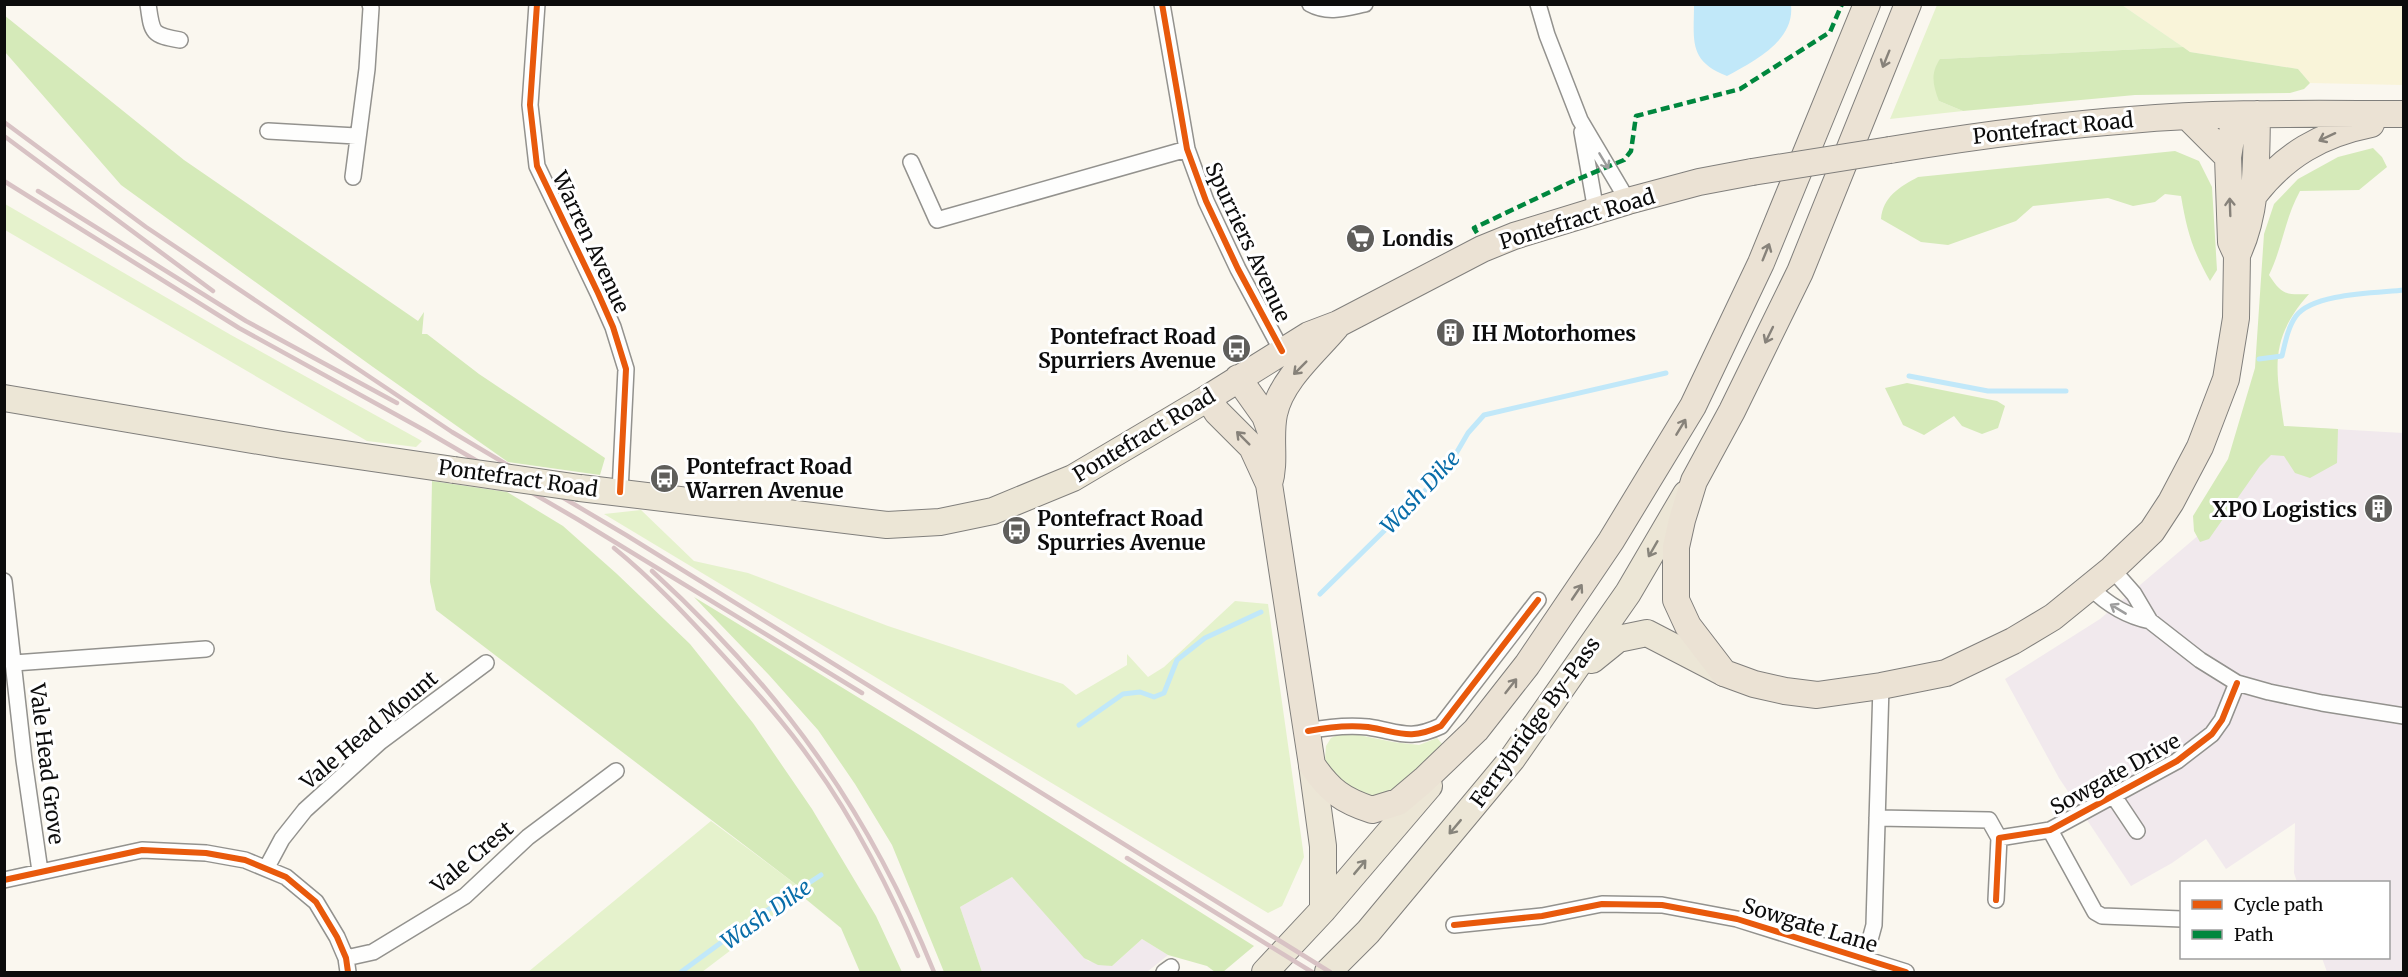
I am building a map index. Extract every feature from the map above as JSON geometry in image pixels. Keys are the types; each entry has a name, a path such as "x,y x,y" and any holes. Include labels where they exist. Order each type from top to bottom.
{"highway":[{"path":"1208,398 1217,412 1252,447 1269,484 1312,765 1328,787 1339,796 1372,810 1398,802 1476,730 1527,665 1611,542 1694,406 1761,263 1867,4"},
{"path":"1908,4 1800,272 1732,411 1694,481 1676,547 1676,600 1688,626 1724,673 1776,689 1817,695 1881,686 1946,673 2004,646 2053,617 2091,588 2152,531 2171,502 2200,447 2226,379 2236,318 2236,255 2231,242 2228,157 2247,114"},
{"path":"2236,255 2243,243 2254,195 2247,114"},
{"name":"Pontefract Road","path":"1208,398 1309,335 1338,324 1482,249 1515,236 1628,201 1699,182 1978,136 2130,120 2247,114 2403,116"},
{"path":"2254,195 2278,166 2314,142 2346,129 2403,116"},
{"path":"2188,117 2228,157"},
{"path":"1269,484 1274,469 1272,435 1277,405 1291,377 1338,324"},
{"path":"1238,378 1265,416 1272,435"}],"main road":[{"name":"Pontefract Road","path":"4,398 283,445 579,488 887,525 940,522 993,511 1073,478 1208,398"},
{"name":"Ferrybridge By-Pass","path":"1329,972 1368,932 1512,759 1628,593 1694,481"},
{"path":"1569,680 1618,639 1647,633 1724,673"},
{"name":"Ferrybridge By-Pass","path":"1264,972 1323,910 1476,730"},
{"path":"1312,765 1323,846 1323,910"}],"street":[{"path":"148,4 152,30 157,36 180,40"},
{"path":"353,177 356,136 367,69 371,8 369,4"},
{"name":"Warren Avenue","path":"537,4 530,105 537,166 613,327 626,369 620,492"},
{"name":"Spurriers Avenue","path":"1162,4 1187,149 1210,210 1238,269 1282,351"},
{"path":"1310,4 1319,9 1338,10 1365,4"},
{"path":"1538,4 1547,35 1580,120 1628,201"},
{"path":"1580,120 1596,211"},
{"path":"268,131 356,136"},
{"name":"Spurriers Avenue","path":"911,162 937,220 1187,149"},
{"path":"2112,569 2134,594 2150,621 2200,660 2237,683 2322,703 2403,716"},
{"name":"Vale Head Grove","path":"4,581 40,871"},
{"path":"2091,588 2131,617 2150,621"},
{"path":"1308,730 1337,726 1368,727 1406,735 1425,733 1441,726 1538,600"},
{"name":"Vale Head Grove","path":"14,663 206,648"},
{"name":"Vale Head Mount","path":"267,867 282,839 305,810 381,742 486,663"},
{"name":"Sowgate Drive","path":"1999,838 2049,830 2177,761 2212,735 2222,720 2237,683"},
{"name":"Sowgate Lane","path":"1865,958 1874,925 1881,686"},
{"name":"Vale Crest","path":"347,965 465,896 528,837 616,771"},
{"path":"2113,795 2138,831"},
{"path":"1877,818 1989,820 1999,838 1996,900"},
{"path":"2049,830 2095,912 2102,916 2180,919"},
{"path":"4,880 142,850 206,853 244,860 267,867 286,877 316,902 337,937 347,965"},
{"name":"Sowgate Lane","path":"1454,925 1542,916 1602,904 1662,905 1737,918 1906,972"}],"shaded area":[{"path":"2122,5 2403,5 2403,85 2310,83 2298,69 2190,52"},
{"path":"2299,427 2403,433 2403,972 2327,972 2322,959 2390,959 2390,881 2297,881 2294,873 2295,823 2226,869 2206,839 2172,863 2131,886 2059,778 2005,679 2100,619 2200,534 2263,447"},
{"path":"1012,877 1088,961 1112,966 1142,939 1168,955 1147,972 982,972 960,907"}],"green space":[{"path":"1937,5 2122,5 2183,47 1940,59 1939,101 1963,111 1890,119"},
{"path":"4,15 184,160 418,321 424,312 422,334 427,334 479,374 605,458 600,475 508,462 121,185 5,52"},
{"path":"2183,47 2190,52 2298,69 2310,83 2304,89 2290,93 2135,95 1963,111 1939,101 1934,85 1935,70 1940,59"},
{"path":"2373,148 2382,157 2387,167 2359,190 2300,191 2269,275 2285,292 2309,294 2287,326 2278,356 2284,426 2338,429 2337,463 2310,478 2295,473 2284,456 2271,455 2260,466 2209,539 2200,542 2194,531 2193,516 2228,459 2255,368 2264,234 2274,204 2298,179 2338,157"},
{"path":"2175,151 2199,161 2212,187 2217,270 2210,281 2191,240 2181,196 2165,194 2155,202 2133,206 2108,198 2033,206 2016,221 1948,245 1921,242 1881,219 1882,211 1893,194 1918,177"},
{"path":"5,204 231,335 422,441 416,447 367,441 5,230"},
{"path":"1907,383 1997,401 2005,406 1998,428 1982,434 1962,426 1954,416 1924,435 1903,425 1885,388"},
{"path":"432,481 507,492 563,526 690,644 753,723 812,809 876,916 902,972 860,972 841,928 802,896 798,886 436,610 430,582"},
{"path":"641,510 694,561 748,573 888,626 1063,684 1076,695 1127,665 1127,654 1148,677 1164,667 1235,601 1268,604 1304,857 1282,906 1268,913 604,514"},
{"path":"694,597 918,734 1254,946 1223,972 1215,972 1207,966 1168,955 1142,939 1112,966 1098,965 1084,958 1012,877 960,907 982,972 944,972 892,845 855,784 818,730"},
{"path":"1344,732 1419,745 1437,738 1444,746 1388,797 1362,797 1330,774 1325,759 1326,746 1331,738"},
{"path":"711,821 798,886 802,896 702,972 528,972"}],"water":[{"path":"1694,5 1791,5 1791,18 1780,39 1771,48 1727,76 1705,64 1699,56 1694,39"}],"waterway":[{"name":"Wash Dike","path":"2259,359 2282,356 2293,320 2304,308 2346,295 2404,290"},
{"name":"Wash Dike","path":"1320,594 1447,469 1468,433 1484,415 1666,373"},
{"name":"Wash Dike","path":"1909,376 1988,391 2066,391"},
{"name":"Wash Dike","path":"1079,725 1123,694 1140,692 1154,697 1164,693 1177,660 1205,638 1261,612"},
{"name":"Wash Dike","path":"681,972 745,925 821,875"}],"railway":[{"path":"4,122 146,227 452,432 626,535 1330,972"},
{"path":"4,136 213,291"},
{"path":"4,181 239,328 424,430 577,519 862,693"},
{"path":"38,191 246,321 397,403"},
{"path":"614,548 694,624 780,719 802,748 828,784 857,832 884,882 918,956"},
{"path":"652,571 741,661 781,707 817,755 881,858 909,913 934,972"},
{"path":"1127,858 1312,972"}],"marked path":[{"path":"1477,233 1474,228 1571,182 1624,160 1631,151 1636,116 1740,89 1830,32 1842,4"}],"cycle path":[{"path":"537,4 530,105 537,166 613,327 626,369 620,492"},
{"path":"1162,4 1187,149 1206,201 1238,269 1282,351"},
{"path":"1308,731 1360,726 1412,734 1430,731 1441,726 1538,600"},
{"path":"1996,900 1999,838 2050,830 2177,761 2212,734 2222,720 2237,683"},
{"path":"4,880 142,850 206,853 245,860 286,877 316,902 337,937 346,958 348,972"},
{"path":"1454,925 1542,916 1602,904 1662,905 1737,919 1906,972"}],"place":[{"name":"Londis","path":"1361,238"},
{"name":"IH Motorhomes","path":"1451,333"},
{"name":"Pontefract Road Spurriers Avenue","path":"1237,348"},
{"name":"Pontefract Road Warren Avenue","path":"665,478"},
{"name":"XPO Logistics","path":"2378,509"},
{"name":"Pontefract Road Spurries Avenue","path":"1016,530"}]}
